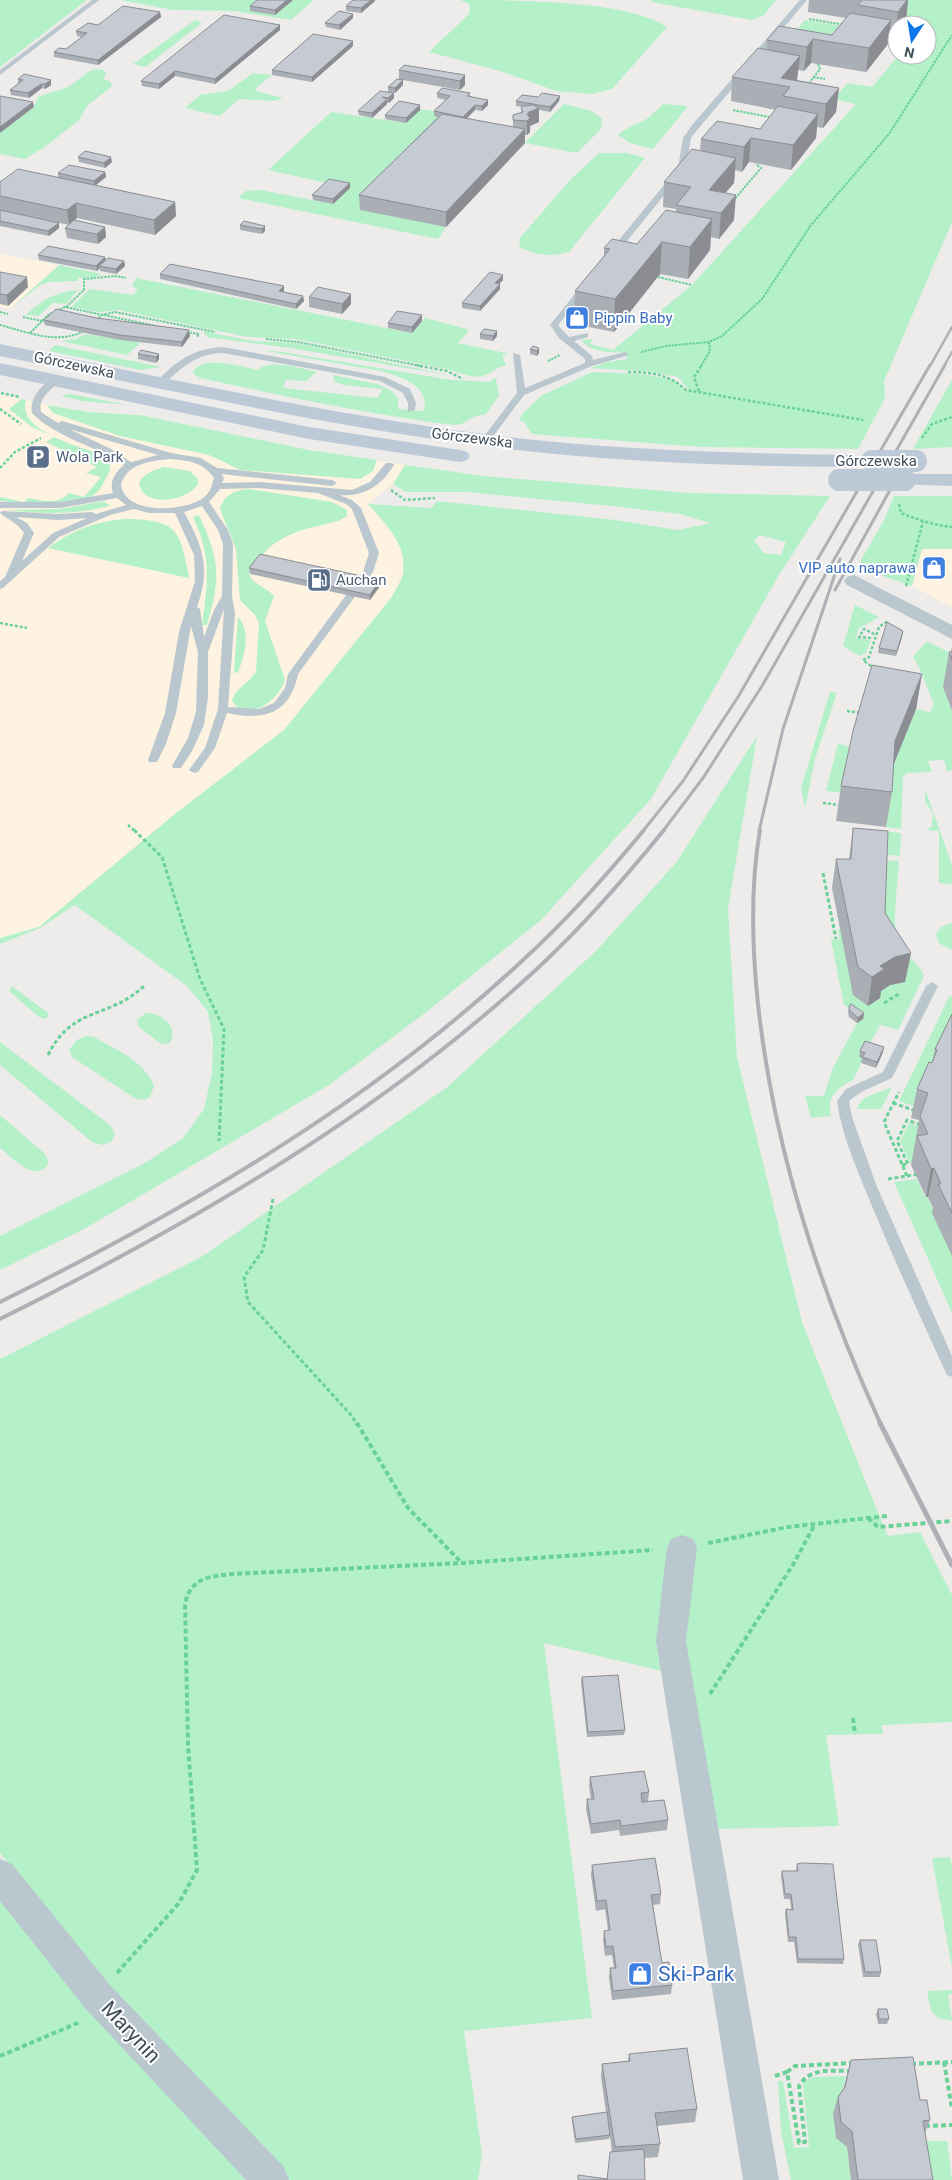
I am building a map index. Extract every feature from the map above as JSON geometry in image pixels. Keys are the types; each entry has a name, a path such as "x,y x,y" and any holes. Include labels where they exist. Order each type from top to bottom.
{"main road":[{"name":"Górczewska","path":"0,350 333,417 486,441 659,456 734,460 850,461 918,451 952,461"},
{"name":"Górczewska","path":"0,369 309,433 476,458 637,473 839,480 902,489 952,480"}],"street":[{"path":"854,581 952,633"},
{"path":"682,1548 671,1641 685,1723 722,1995 744,2080 761,2180"},
{"name":"Marynin","path":"0,1875 103,2002 271,2180"}],"lane":[{"path":"0,73 96,0"},
{"path":"607,260 682,168 687,138 695,127 804,0"},
{"path":"695,127 706,130"},
{"path":"588,282 554,325 590,358 589,364"},
{"path":"569,340 585,335"},
{"path":"160,383 190,357 203,352 223,350 382,378 407,391 412,403 412,410"},
{"path":"516,355 521,393"},
{"path":"486,441 521,393 589,364 626,355"},
{"path":"55,381 35,404 37,413 64,432 116,454 131,466"},
{"path":"50,421 170,456 197,459 215,470 342,484 372,484"},
{"path":"133,506 118,495 117,480 131,466 149,459 170,456"},
{"path":"218,486 259,485 352,493 362,491 372,484 384,475 390,465"},
{"path":"0,586 56,535 106,513 133,506 162,511 178,510 204,501 213,494 218,486 219,478 215,470"},
{"path":"223,709 255,715 277,706 292,687 293,674 368,572 373,562 373,547 356,508 349,502 319,490"},
{"path":"0,505 60,505 118,495"},
{"path":"194,770 210,748 223,709 230,613 227,596 228,544 223,530 204,501"},
{"path":"153,760 162,743 172,712 185,630 195,604 200,579 200,562 189,530 178,510"},
{"path":"0,512 58,517 106,513"},
{"path":"0,512 24,525 29,532 26,543 18,555 8,578"},
{"path":"203,652 227,596"},
{"path":"177,766 196,737 202,718 203,652 196,629 195,604"},
{"path":"932,986 888,1075 846,1096 843,1109 870,1184 952,1371"}],"path":[{"path":"816,21 845,25 850,21"},
{"path":"626,355 666,346 709,342 722,336 770,289 786,260 811,225 889,134 952,35"},
{"path":"803,91 820,69 818,64"},
{"path":"813,77 826,79"},
{"path":"737,111 769,117"},
{"path":"760,130 769,117 776,114"},
{"path":"731,204 761,168 756,164"},
{"path":"26,337 48,315 65,307 84,290 84,279 116,276 126,278"},
{"path":"658,277 692,286"},
{"path":"65,307 158,326"},
{"path":"0,312 8,314"},
{"path":"48,315 56,317"},
{"path":"24,317 50,321"},
{"path":"0,325 13,328"},
{"path":"76,329 93,333"},
{"path":"195,340 200,329"},
{"path":"182,331 199,334"},
{"path":"699,391 694,377 710,351 709,342"},
{"path":"519,368 536,367 567,351"},
{"path":"624,372 644,372 676,378 686,390 863,420"},
{"path":"1,393 27,398"},
{"path":"0,409 23,425"},
{"path":"918,451 932,424 952,417"},
{"path":"0,468 15,452 44,436 37,433"},
{"path":"372,484 388,488 405,500 435,498"},
{"path":"902,489 901,513 924,522 952,527"},
{"path":"914,591 906,587 924,522"},
{"path":"872,666 863,660 869,657 879,626 887,621"},
{"path":"0,623 27,628"},
{"path":"871,638 859,637 861,631 864,629 876,635"},
{"path":"847,711 862,713"},
{"path":"824,803 840,805"},
{"path":"128,825 162,857 200,979 224,1028 219,1141"},
{"path":"822,873 836,939"},
{"path":"834,925 839,924"},
{"path":"48,1055 54,1038 70,1021 125,1003 144,986"},
{"path":"884,1003 899,994"},
{"path":"901,1086 884,1122 907,1176"},
{"path":"893,1103 921,1112"},
{"path":"902,1165 908,1164 897,1140 907,1120 921,1125"},
{"path":"892,1188 888,1179 928,1173"},
{"path":"273,1198 264,1250 244,1277 248,1302 352,1416 408,1508 462,1563"},
{"path":"0,2056 103,2002 179,1903 197,1870 188,1745 185,1603 188,1590 200,1579 232,1574 462,1563 682,1548 816,1524 887,1516"},
{"path":"868,1518 878,1527 952,1521"},
{"path":"685,1723 722,1679 752,1628 802,1552 816,1524"},
{"path":"853,1718 855,1734"},
{"path":"944,2062 952,2109"},
{"path":"906,2064 952,2062"},
{"path":"744,2080 777,2076 788,2072 796,2066 855,2063"},
{"path":"788,2072 799,2142 805,2142 799,2086 805,2075 812,2072 860,2071"},
{"path":"922,2126 952,2125"}],"shaded area":[{"path":"0,254 59,265 10,309 0,307"},
{"path":"0,395 80,411 140,415 309,450 405,465 393,484 368,504 394,536 403,552 403,574 391,598 284,730 175,814 39,927 0,938"},
{"name":"VIP auto naprawa","path":"922,549 952,549 952,607 912,586"}],"green space":[{"path":"0,0 87,0 0,67"},
{"path":"120,0 314,0 291,20 235,11 173,10"},
{"path":"461,0 569,3 626,11 650,18 667,27 612,89 592,94 556,91 500,71 429,52 469,14 470,5"},
{"path":"653,0 776,0 763,16 752,20 651,2"},
{"path":"882,0 952,0 952,222 884,381 885,398 858,449 701,447 532,434 523,421 519,420 523,413 541,396 592,372 643,374 674,380 683,389 689,390 678,377 644,371 590,368 608,362 628,359 623,352 606,352 595,349 589,347 581,340 593,339 590,344 613,350 692,285 856,104 834,99 848,83 872,87 891,65 937,65 937,15 887,15 887,18 869,15"},
{"path":"195,20 202,23 145,67 133,64"},
{"path":"805,20 839,26 832,35 825,35 822,46 805,43 793,35"},
{"path":"104,70 106,74 103,79 110,81 112,86 88,105 79,120 46,146 25,159 0,154 0,133 34,107 38,97 68,87 90,71"},
{"path":"253,73 272,75 256,88 256,91 283,98 275,101 239,99 220,116 185,108 200,95 228,91"},
{"path":"564,104 592,111 602,119 601,129 577,153 525,143"},
{"path":"663,104 688,106 653,149 630,143 618,135 647,119"},
{"path":"420,109 438,112 435,116 463,122 360,209 446,227 438,239 238,198 246,191 261,190 333,204 350,188 268,170 331,112 406,123"},
{"path":"599,153 627,153 645,158 569,252 544,255 520,247 519,239 571,179"},
{"path":"59,265 102,274 95,277 78,278 78,281 49,282 40,285 10,309"},
{"path":"136,278 412,333 425,318 467,329 469,331 458,343 506,353 507,355 502,355 506,366 498,367 483,376 464,375 451,370 296,339 248,337 118,310 100,312 71,307 90,289 133,295 138,290 132,286"},
{"path":"78,290 66,304 53,303 39,316 26,315 49,298"},
{"path":"203,331 252,341 297,343 453,376 291,348 207,337"},
{"path":"86,334 138,342 139,344 127,355 61,341 76,339"},
{"path":"55,345 161,367 140,370 49,351"},
{"path":"261,350 451,380 489,382 494,378 496,379 499,396 485,415 477,416 462,424 454,425 390,416 327,404 200,378 193,373 197,367 212,362 258,370 270,365 286,365 317,372 306,381 286,380 283,388 378,398 382,389 343,385 334,381 333,375 377,384 390,390 398,398 398,409 424,411 425,402 418,388 397,376 381,371"},
{"path":"952,380 952,447 913,449 949,385"},
{"path":"70,394 128,405 82,401 61,396"},
{"path":"22,399 26,400 26,411 31,421 40,429 66,442 103,455 109,461 109,473 95,494 81,500 58,503 33,503 0,501 0,497 24,502 28,498 55,501 69,493 84,497 101,477 86,473 97,467 46,442 54,437 32,427 9,409"},
{"path":"47,405 88,412 140,415 309,450 377,460 373,471 360,479 240,470 209,455 120,436 53,413"},
{"path":"405,465 484,476 689,493 830,496 779,575 651,799 541,920 425,1013 329,1085 84,1229 0,1270 0,1236 145,1163 183,1138 204,1109 212,1073 213,1040 208,1012 187,986 75,905 40,928 0,944 0,938 39,927 175,814 284,730 391,598 401,579 404,563 399,544 388,527 368,504 431,508 437,501 615,520 678,530 711,523 680,514 621,507 467,492 406,492 393,484","holes":["759,535 786,542 781,555 764,553 754,541"]},
{"path":"164,467 190,471 198,479 198,484 193,490 176,498 166,500 148,497 142,491 139,483 146,474"},
{"path":"250,489 332,502 347,510 347,516 338,521 298,532 279,540 263,554 249,574 257,584 274,596 265,621 285,680 277,695 270,702 254,710 245,711 232,700 256,672 259,623 255,615 240,600 236,549 220,509 224,500 231,494 240,490"},
{"path":"894,496 952,496 952,549 922,549 912,586 857,567 884,520"},
{"path":"104,501 110,506 84,511 46,513 7,510 61,509"},
{"path":"199,515 211,545 216,569 215,594 207,625 202,625 207,582 206,557 193,517"},
{"path":"126,519 157,522 166,525 174,531 183,549 189,578 48,548 75,531 94,524"},
{"path":"855,605 879,617 858,629 856,638 871,640 866,653 859,656 843,646"},
{"path":"238,617 245,630 246,637 238,673 234,672"},
{"path":"927,641 952,654 943,687 952,711 952,771 947,771 944,760 928,761 932,772 906,773 903,778 901,829 886,827 889,776 916,709 930,712 934,704 913,657"},
{"path":"830,692 837,693 815,759 805,808 801,788"},
{"path":"757,736 728,909 737,1057 802,1322 875,1505 888,1536 920,1532 952,1595 952,1722 882,1725 883,1734 826,1735 839,1826 718,1829 691,1678 544,1643 592,2018 464,2031 482,2153 478,2180 290,2180 123,2003 0,1853 0,1359 203,1256 446,1088 595,952 676,863"},
{"path":"838,744 853,747 842,793 826,791"},
{"path":"925,789 952,865 952,884 939,883 939,831 927,830 932,826 933,813 925,802"},
{"path":"881,831 901,833 900,856 880,854"},
{"path":"884,860 899,861 895,912 897,939 899,945 918,966 924,976 898,1030 880,1025 869,1045 859,1057 864,1058 853,1080 838,1089 834,1094 830,1103 831,1116 811,1118 805,1096 824,1096 832,1070 857,1023 863,1019 844,1005 831,940 840,939 838,929 840,929 875,995 890,985 880,942"},
{"path":"952,923 952,950 939,943 936,934 941,927"},
{"path":"12,986 48,1013 49,1016 44,1019 39,1017 9,991"},
{"path":"952,996 952,1030 916,1107 899,1101 949,997"},
{"path":"146,1013 158,1015 171,1026 172,1037 170,1043 161,1044 139,1027 137,1020"},
{"path":"86,1036 94,1037 137,1063 150,1077 154,1086 150,1097 144,1100 136,1099 72,1057 69,1050 77,1040"},
{"path":"0,1042 110,1125 115,1134 111,1142 103,1145 92,1142 0,1065"},
{"path":"892,1087 881,1109 857,1109 867,1097"},
{"path":"0,1115 45,1154 49,1163 44,1169 38,1171 24,1167 0,1148"},
{"path":"909,1123 920,1127 915,1144 922,1163 911,1165 900,1141"},
{"path":"917,1179 925,1197 928,1197 952,1255 952,1313 894,1182"},
{"path":"950,1857 952,1865 952,1968 932,1858"},
{"path":"0,1897 252,2180 0,2180"},
{"path":"952,1990 952,1994 948,1995 952,2021 938,2018 931,2011 927,1991"},
{"path":"846,2076 840,2104 833,2113 836,2138 847,2147 851,2180 791,2180 781,2131 778,2081 783,2081 794,2148 809,2147 804,2081 814,2077"},
{"path":"918,2141 947,2141 952,2180 924,2180"}],"building":[{"path":"257,0 287,0 275,10 250,6"},
{"path":"353,0 371,0 361,8 346,6"},
{"path":"862,0 907,0 898,12 858,5"},
{"path":"123,6 160,12 98,60 54,52 59,48 66,49 87,33 76,31 88,23 98,25"},
{"path":"339,11 353,14 339,25 325,23"},
{"path":"850,13 887,19 887,25 869,48 813,39 807,47 767,40 779,26 832,35"},
{"path":"224,15 280,25 215,79 175,71 159,84 141,81"},
{"path":"313,34 353,41 312,77 272,70"},
{"path":"758,48 800,56 781,78 839,88 826,104 783,96 790,87 732,77"},
{"path":"404,65 465,75 460,81 399,70"},
{"path":"24,74 51,80 28,93 10,90 23,80 18,79"},
{"path":"397,79 403,80 395,88 388,87"},
{"path":"442,88 470,93 467,96 488,100 482,106 475,105 463,117 434,111 450,96 437,93"},
{"path":"380,91 394,93 388,98 382,97 387,99 372,113 358,111"},
{"path":"542,93 560,96 550,107 516,101 522,95 538,97"},
{"path":"0,96 33,102 0,127"},
{"path":"399,101 420,105 406,118 385,115"},
{"path":"533,105 539,108 527,114 530,118 527,121 513,120 513,115 523,112 521,108 523,106"},
{"path":"778,106 818,114 793,145 751,138 744,147 701,139 717,121 760,129"},
{"path":"442,114 525,129 446,212 359,195"},
{"path":"692,149 736,158 709,190 736,195 721,213 676,205 691,187 664,182"},
{"path":"85,151 111,157 104,163 78,157"},
{"path":"69,165 105,172 94,181 58,173"},
{"path":"18,169 175,202 154,220 76,203 67,210 0,196 0,182"},
{"path":"329,179 350,183 333,199 312,195"},
{"path":"0,210 59,223 48,231 0,221"},
{"path":"666,210 712,219 690,247 662,242 615,299 575,291 610,249 604,248 612,239 637,244"},
{"path":"74,220 105,227 97,234 65,228"},
{"path":"244,221 265,226 262,229 240,225"},
{"path":"48,246 105,257 96,266 38,255"},
{"path":"108,258 124,261 116,269 99,266"},
{"path":"170,264 284,286 279,291 303,296 296,304 160,274"},
{"path":"0,272 27,277 7,295 0,294"},
{"path":"490,272 503,275 495,283 500,284 480,306 462,303"},
{"path":"318,287 351,294 342,304 309,297"},
{"path":"56,309 97,318 189,330 182,342 120,335 44,320"},
{"path":"397,311 422,315 412,327 388,323"},
{"path":"484,329 497,331 493,336 480,334"},
{"path":"533,346 539,348 537,351 530,349"},
{"path":"141,350 159,354 156,357 138,354"},
{"path":"260,554 380,580 370,595 249,568"},
{"path":"887,622 903,631 897,651 879,648"},
{"path":"872,665 922,674 895,741 892,792 841,786 853,731"},
{"path":"853,828 888,831 885,913 911,953 895,957 880,966 884,969 872,977 858,967 836,859 851,859"},
{"path":"851,1004 864,1013 858,1018 850,1011 849,1006"},
{"path":"952,1014 952,1213 938,1184 941,1184 934,1168 931,1169 917,1136 928,1134 920,1116 928,1093 917,1089 929,1062 932,1063 937,1050 935,1049"},
{"path":"865,1041 884,1047 877,1062 862,1057 865,1053 860,1051"},
{"path":"618,1675 625,1730 588,1732 582,1677"},
{"path":"644,1771 649,1792 641,1793 642,1802 664,1800 668,1820 621,1826 620,1820 591,1824 587,1799 594,1799 590,1777"},
{"path":"655,1858 661,1894 651,1895 662,1963 669,1962 672,1985 613,1991 610,1968 616,1968 613,1946 606,1947 604,1931 610,1930 606,1900 597,1901 592,1865"},
{"path":"797,1864 833,1864 844,1959 798,1959 796,1937 789,1937 786,1909 793,1910 791,1894 785,1894 782,1871 798,1871"},
{"path":"860,1940 876,1940 881,1972 865,1972"},
{"path":"878,2009 887,2009 889,2019 879,2019"},
{"path":"687,2048 697,2109 655,2113 660,2144 615,2147 602,2064 630,2061 629,2054"},
{"path":"913,2057 920,2100 927,2100 930,2120 923,2121 933,2180 858,2180 852,2131 841,2122 838,2097 845,2087 851,2060"},
{"path":"607,2112 610,2135 576,2139 572,2117"},
{"path":"644,2149 645,2180 607,2180 610,2152"},
{"path":"578,2175 607,2179 607,2180 578,2180"}],"railway":[{"path":"930,366 952,327"},
{"path":"944,366 952,352"},
{"path":"643,831 683,781 738,697 930,365"},
{"path":"663,831 703,778 762,686 945,365"},
{"path":"835,590 907,459"},
{"path":"759,831 783,729 840,559"},
{"path":"0,1302 70,1267 207,1191 339,1107 403,1061 464,1012 539,945 586,897 644,830"},
{"path":"0,1319 143,1244 214,1204 283,1162 416,1070 479,1020 557,950 604,900 664,830"},
{"path":"760,830 753,895 754,961 765,1059 775,1113 788,1166 819,1272 838,1323 881,1425"},
{"path":"881,1425 952,1565"}],"place":[{"name":"Pippin Baby","path":"577,318"},
{"name":"Wola Park","path":"38,457"},
{"name":"VIP auto naprawa","path":"934,568"},
{"name":"Auchan","path":"319,580"},
{"name":"Ski-Park","path":"640,1974"}]}
